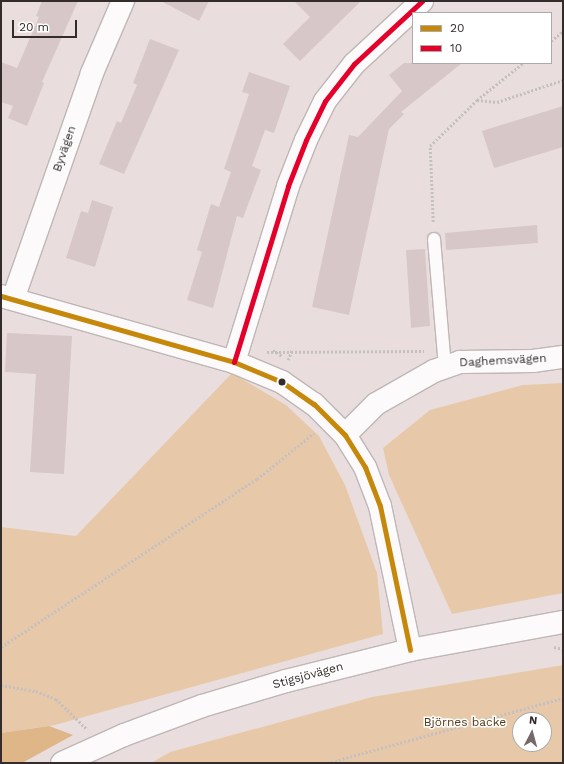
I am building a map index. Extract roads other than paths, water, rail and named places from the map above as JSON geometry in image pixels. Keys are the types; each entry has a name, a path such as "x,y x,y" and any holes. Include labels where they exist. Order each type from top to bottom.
{"street":[{"name":"Byvägen","path":"7,298 92,73 123,1"},
{"path":"234,362 288,186 322,108 354,64 422,1"},
{"path":"7,298 234,362 282,382 314,404 337,428 365,467 380,506 410,650"},
{"name":"Daghemsvägen","path":"337,428 376,404 445,367 460,362 533,361 563,357"},
{"name":"Stigsjövägen","path":"62,763 124,735 202,706 410,650 563,622"}],"lane":[{"path":"434,239 445,367"}],"park label":[{"name":"Björnes backe","path":"465,723"}]}
